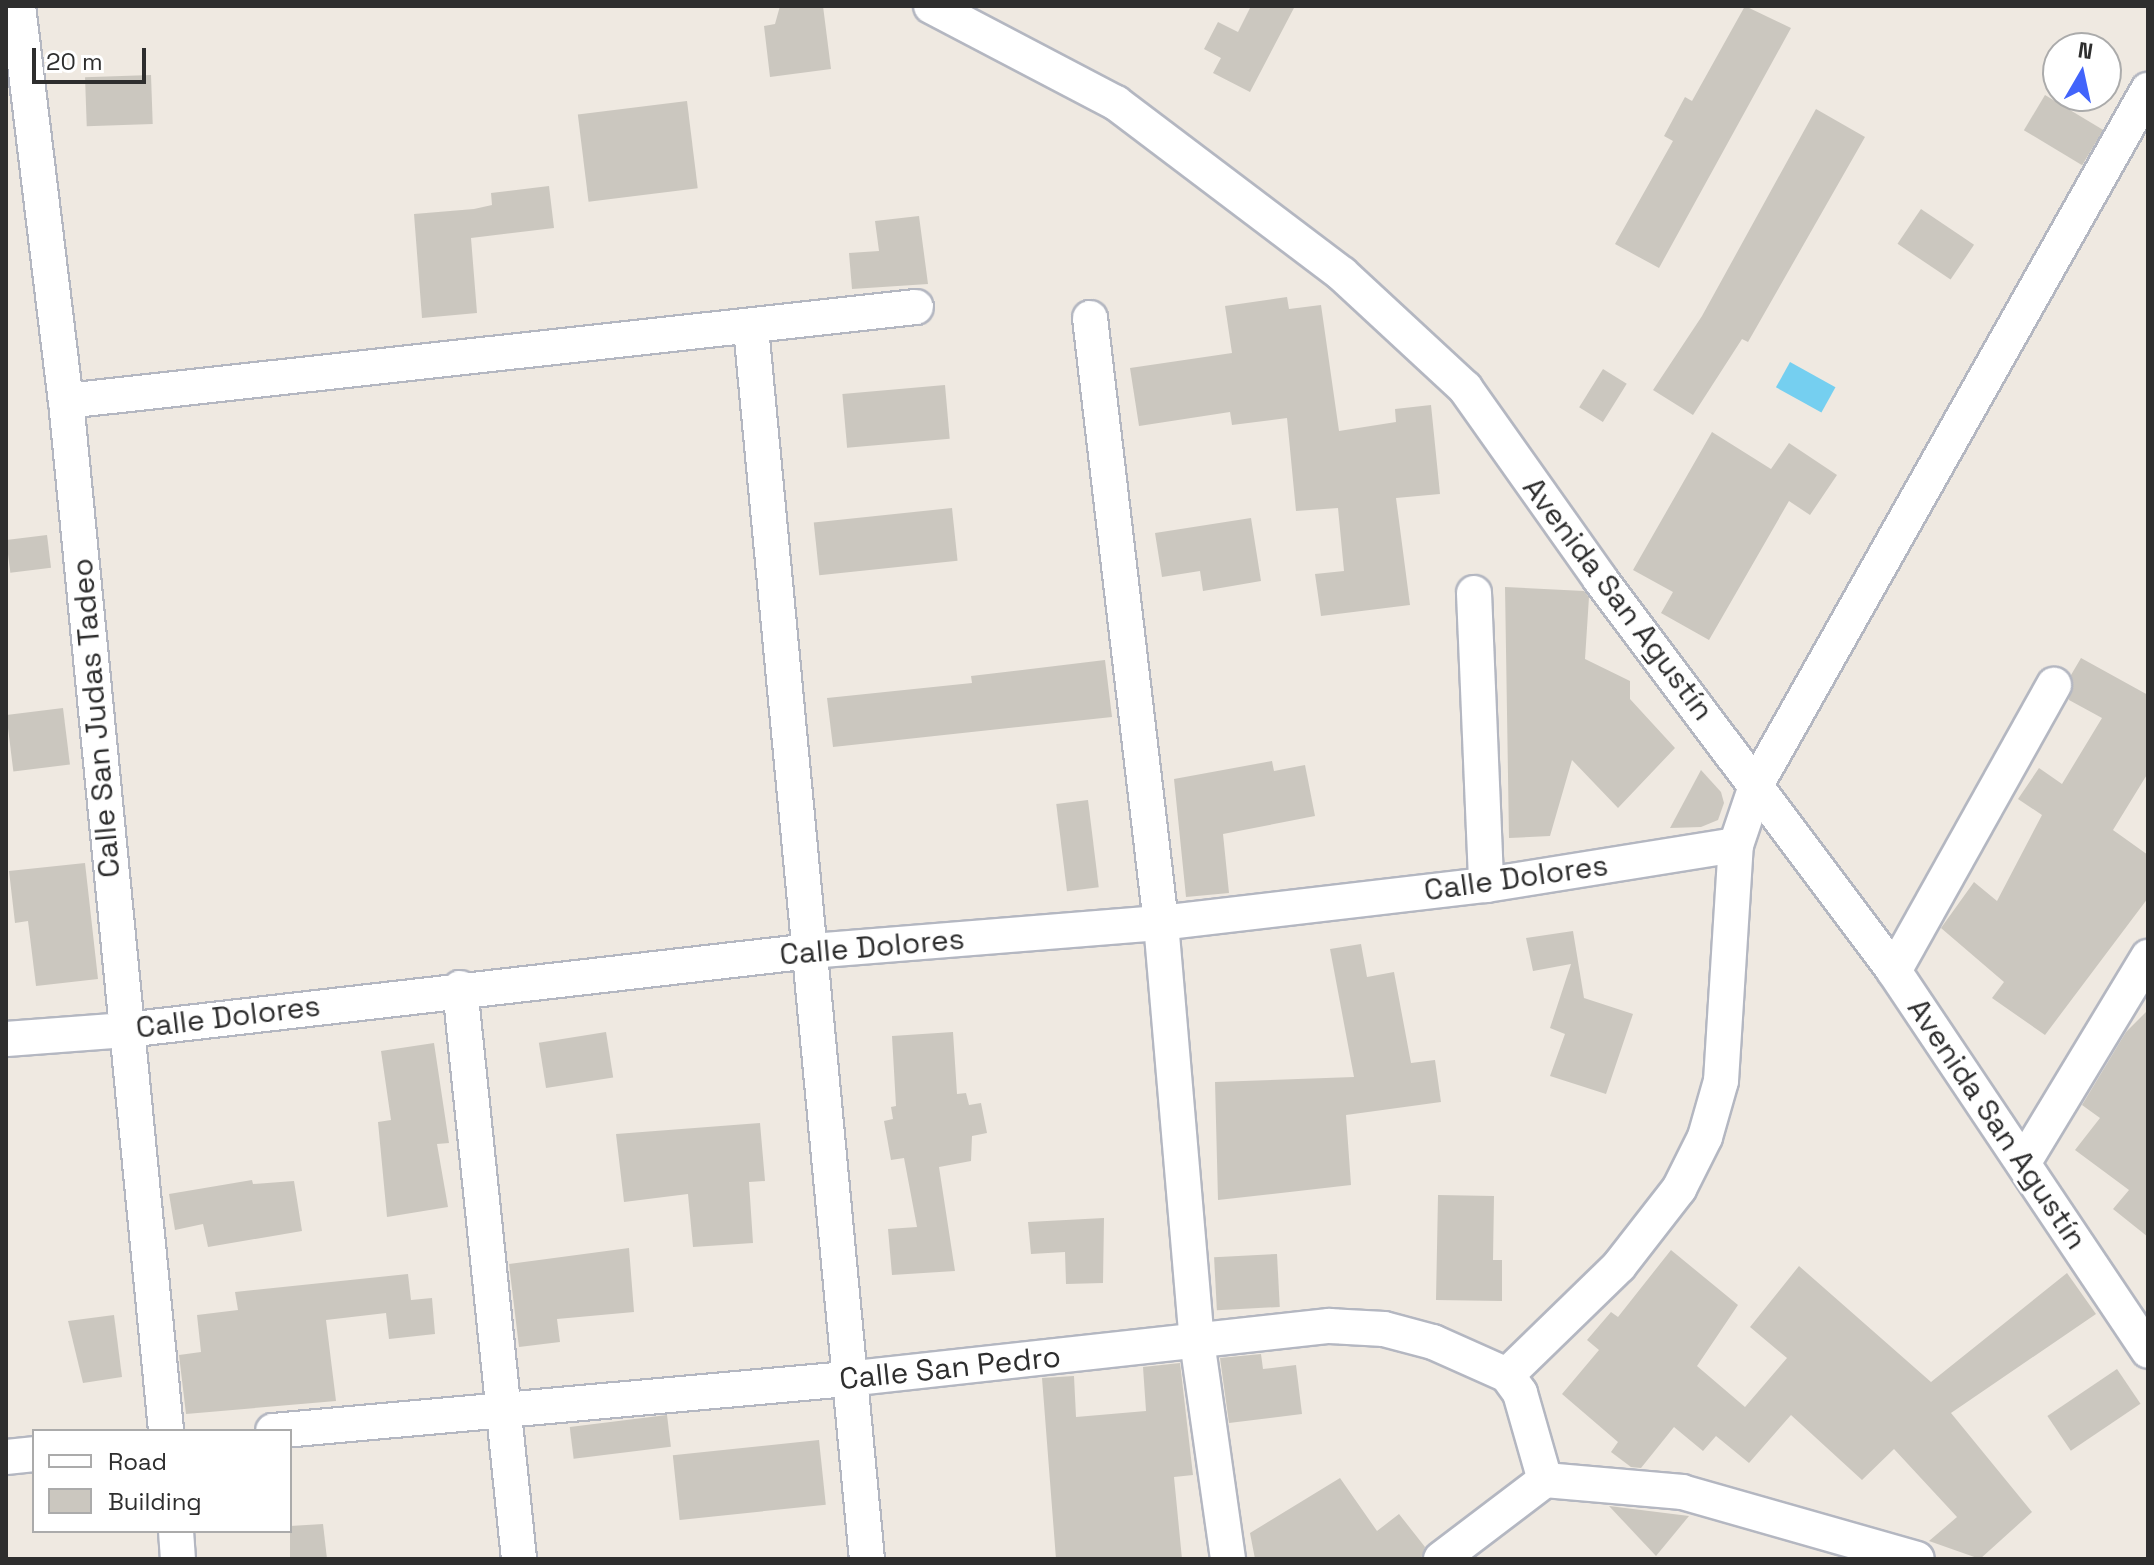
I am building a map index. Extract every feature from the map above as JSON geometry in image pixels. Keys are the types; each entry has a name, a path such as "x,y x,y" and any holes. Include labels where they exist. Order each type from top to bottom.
{"street":[{"name":"Calle San Judas Tadeo","path":"18,6 66,401 166,1429"},
{"name":"Avenida San Agustín","path":"931,6 1116,103 1342,274 1465,388 1600,579 1757,783 1894,971 2148,1351"},
{"path":"1545,1480 1520,1393 1507,1375 1619,1266 1679,1189 1705,1137 1721,1081 1736,845 1757,783 2148,90"},
{"path":"66,401 751,328 916,307"},
{"path":"1090,318 1161,923 1197,1341 1228,1559"},
{"path":"751,328 811,951 847,1379 867,1559"},
{"path":"1474,593 1486,885"},
{"path":"1894,971 2054,685"},
{"name":"Calle Dolores","path":"6,1039 126,1030 460,988 811,951 1161,923 1486,885 1736,845"},
{"path":"2024,1162 2148,957"},
{"path":"460,988 519,1559"},
{"name":"Calle San Pedro","path":"292,1429 847,1379 1329,1326 1384,1329 1472,1356 1507,1375"},
{"path":"6,1457 32,1454"},
{"path":"1441,1559 1545,1480 1682,1492 1914,1559"},
{"path":"176,1533 178,1559"}],"water":[{"path":"1790,362 1835,387 1821,413 1776,387"}],"building":[{"path":"780,6 823,6 831,69 770,77 764,26 775,24"},
{"path":"1251,6 1295,6 1250,92 1213,73 1221,58 1204,49 1218,22 1238,32"},
{"path":"1745,6 1791,28 1659,268 1615,244 1673,141 1664,136 1685,97 1692,101"},
{"path":"151,75 153,124 87,126 85,77"},
{"path":"2042,100 2042,112 2073,112 2103,130 2082,165 2024,130"},
{"path":"687,101 698,188 589,202 578,114"},
{"path":"1816,109 1865,137 1748,342 1742,339 1693,415 1653,390 1702,316"},
{"path":"549,186 554,228 471,238 477,313 422,318 414,214 474,209 492,205 491,193"},
{"path":"1921,209 1974,245 1951,280 1898,244"},
{"path":"919,216 928,284 852,289 849,253 879,251 875,221"},
{"path":"1287,297 1289,309 1321,305 1339,431 1396,422 1395,409 1431,405 1440,494 1396,498 1410,605 1321,616 1315,574 1344,571 1338,508 1296,511 1287,418 1232,425 1230,412 1139,426 1130,368 1232,353 1225,306"},
{"path":"1603,369 1627,384 1603,422 1579,407"},
{"path":"945,385 950,439 847,448 842,394"},
{"path":"1712,432 1771,469 1789,443 1837,475 1810,515 1789,501 1709,640 1661,613 1673,592 1633,570"},
{"path":"952,508 958,561 819,575 814,523"},
{"path":"1251,518 1261,581 1203,591 1200,571 1162,577 1155,533"},
{"path":"47,535 51,568 10,573 6,540"},
{"path":"1505,587 1584,591 1589,597 1585,659 1630,681 1630,699 1675,748 1618,808 1572,760 1550,836 1509,838"},
{"path":"2081,658 2148,695 2148,773 2113,830 2148,855 2148,898 2045,1035 1992,998 2004,982 1941,928 1974,882 1997,901 2042,815 2018,799 2039,768 2062,784 2102,718 2069,700 2071,675"},
{"path":"1105,660 1112,717 833,747 827,698 972,683 971,676"},
{"path":"63,708 70,765 13,772 6,715"},
{"path":"1272,761 1274,771 1305,765 1315,816 1223,834 1229,893 1186,897 1174,779"},
{"path":"1701,770 1721,792 1724,803 1718,820 1701,827 1670,828"},
{"path":"1088,800 1099,887 1067,891 1056,804"},
{"path":"85,863 98,979 36,986 28,921 15,923 9,871"},
{"path":"1573,931 1584,998 1633,1014 1606,1094 1550,1076 1565,1034 1550,1028 1571,964 1533,971 1526,938"},
{"path":"1361,944 1367,977 1394,972 1411,1063 1435,1060 1441,1102 1346,1115 1351,1185 1218,1200 1215,1082 1354,1077 1330,949"},
{"path":"2148,1010 2148,1237 2113,1209 2129,1190 2075,1150 2100,1118 2082,1105 2126,1032"},
{"path":"606,1032 613,1077 546,1088 539,1043"},
{"path":"953,1032 957,1094 966,1093 969,1105 981,1103 987,1133 972,1136 971,1161 939,1167 955,1271 892,1275 888,1229 917,1227 904,1158 891,1160 884,1121 893,1119 891,1107 896,1106 892,1036"},
{"path":"434,1043 449,1143 437,1144 448,1207 387,1217 378,1122 391,1120 381,1051"},
{"path":"760,1123 765,1181 749,1182 753,1243 693,1247 688,1194 624,1202 616,1134"},
{"path":"252,1180 253,1184 294,1181 302,1231 208,1247 203,1224 175,1230 169,1194"},
{"path":"1438,1195 1494,1196 1493,1260 1502,1260 1502,1301 1436,1300"},
{"path":"1104,1218 1103,1283 1066,1284 1065,1252 1031,1254 1028,1222"},
{"path":"629,1248 634,1312 557,1319 560,1342 519,1347 509,1264"},
{"path":"1671,1250 1738,1305 1697,1366 1745,1407 1787,1358 1750,1327 1799,1266 1931,1382 2067,1273 2096,1314 1951,1413 2032,1512 1980,1559 1929,1541 1957,1517 1894,1449 1862,1480 1791,1415 1749,1463 1716,1436 1703,1451 1674,1427 1641,1468 1631,1467 1611,1452 1618,1442 1562,1394 1599,1350 1587,1340 1611,1312 1618,1317"},
{"path":"1277,1254 1280,1307 1217,1310 1214,1257"},
{"path":"408,1274 411,1300 432,1298 435,1334 389,1339 386,1313 326,1320 336,1401 186,1414 179,1355 201,1352 197,1315 238,1310 235,1292"},
{"path":"114,1315 122,1377 83,1383 68,1321"},
{"path":"1261,1354 1263,1369 1296,1365 1302,1414 1229,1423 1220,1358"},
{"path":"1180,1363 1193,1475 1174,1477 1182,1559 1056,1559 1042,1378 1074,1376 1076,1417 1146,1411 1143,1367"},
{"path":"2117,1369 2140,1404 2071,1451 2047,1416"},
{"path":"667,1415 671,1447 574,1459 570,1427"},
{"path":"819,1440 826,1505 680,1520 673,1455"},
{"path":"1340,1478 1377,1531 1399,1514 1425,1547 1421,1559 1255,1559 1250,1533"},
{"path":"1609,1506 1689,1516 1656,1556"},
{"path":"323,1524 327,1559 290,1559 292,1526"}]}
